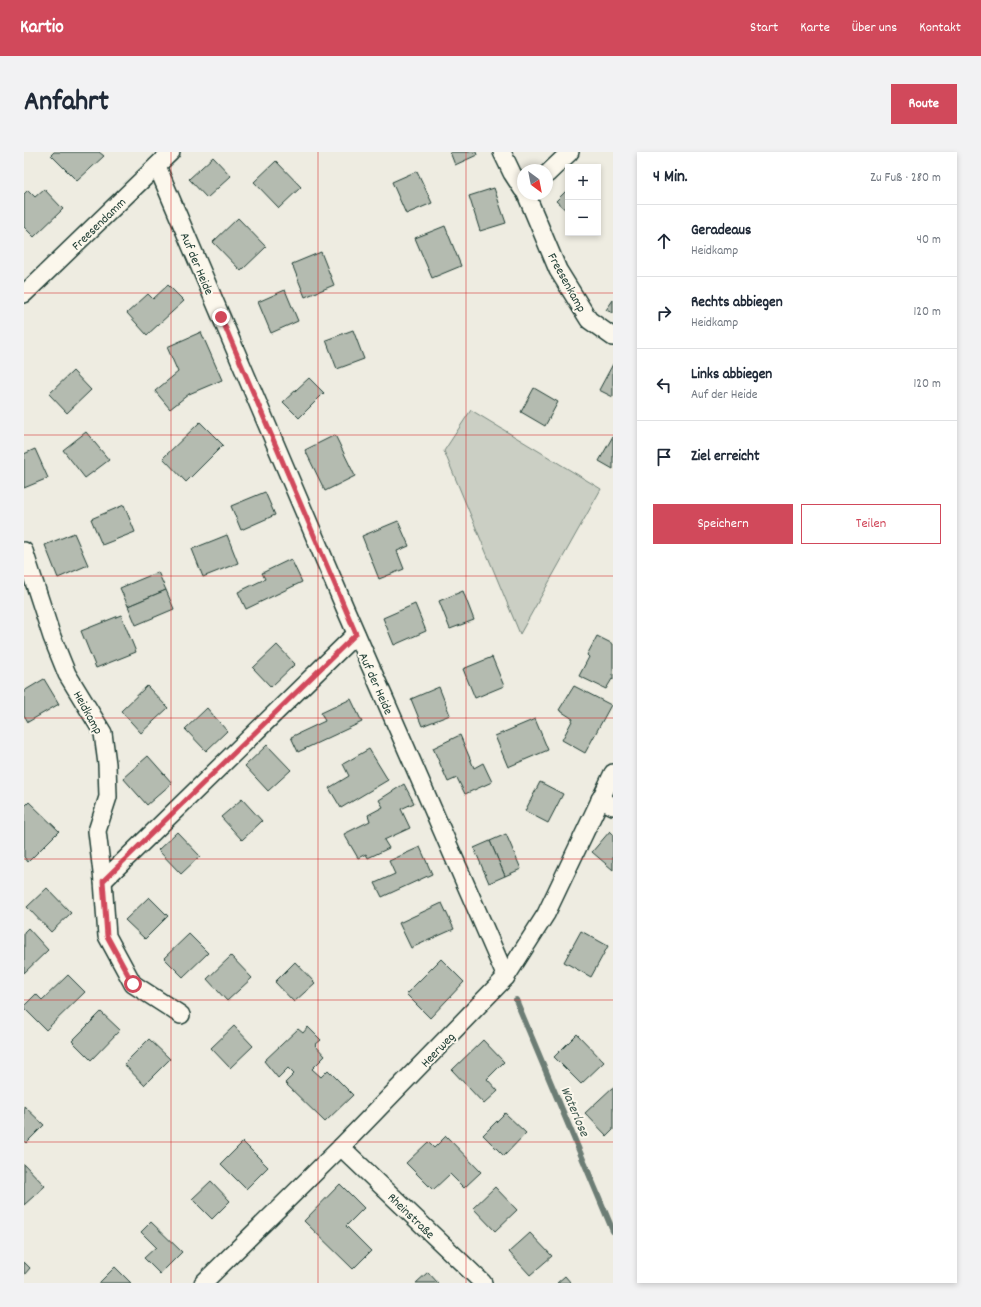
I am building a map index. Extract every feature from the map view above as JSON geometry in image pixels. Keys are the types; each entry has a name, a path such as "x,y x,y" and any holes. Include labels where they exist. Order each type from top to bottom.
{"street":[{"name":"Freesendamm","path":"24,294 171,152"},
{"path":"502,152 517,181"},
{"path":"553,168 570,152"},
{"name":"Auf der Heide","path":"157,166 356,634 506,977"},
{"name":"Freesenkamp","path":"529,200 558,270 589,320 613,337"},
{"name":"Heidkamp","path":"24,551 52,637 67,674 103,733 107,764 108,797 97,831 103,881 107,936 133,984 181,1015"},
{"path":"103,881 356,634"},
{"name":"Heerweg","path":"203,1283 341,1148 506,977 546,914 606,803 613,773"},
{"name":"Rheinstraße","path":"341,1148 483,1283"}],"shaded area":[{"path":"471,410 601,489 520,634 444,451"}],"building":[{"path":"54,152 99,152 104,156 77,181 51,155"},
{"path":"450,152 476,152 477,155 455,165"},
{"path":"213,157 231,176 207,198 189,179"},
{"path":"276,161 301,187 279,208 254,182"},
{"path":"417,171 432,203 406,214 392,182"},
{"path":"494,188 506,223 480,231 469,196"},
{"path":"44,189 63,209 34,237 24,227 24,194 28,190 35,197"},
{"path":"565,192 565,209 556,201"},
{"path":"238,218 266,247 241,271 213,242"},
{"path":"445,226 461,266 432,278 415,238"},
{"path":"321,252 334,285 305,297 292,264"},
{"path":"168,285 184,301 147,335 127,313 148,294 153,299"},
{"path":"285,290 298,321 271,333 258,302"},
{"path":"613,300 613,313 606,310"},
{"path":"353,330 364,359 337,369 326,340"},
{"path":"201,332 222,380 189,394 170,409 155,391 178,372 167,347"},
{"path":"613,364 613,397 599,390"},
{"path":"73,371 91,390 67,413 49,394"},
{"path":"309,378 324,393 299,418 283,402"},
{"path":"534,388 558,402 545,426 521,412"},
{"path":"200,422 223,445 186,482 163,458"},
{"path":"86,432 109,460 85,478 63,450"},
{"path":"335,435 355,476 325,491 305,450"},
{"path":"613,436 613,469 599,461"},
{"path":"35,449 48,478 24,488 24,454"},
{"path":"265,492 275,515 241,530 231,506"},
{"path":"124,505 135,532 102,545 91,519"},
{"path":"398,521 409,546 397,551 404,569 379,579 362,536"},
{"path":"74,533 88,565 58,578 45,545"},
{"path":"227,535 238,563 203,577 192,549"},
{"path":"291,559 302,582 246,609 238,592 265,579 262,573"},
{"path":"158,572 166,590 128,606 120,588"},
{"path":"166,590 174,609 136,625 128,606"},
{"path":"463,591 474,620 450,629 439,601"},
{"path":"415,604 426,631 394,645 383,618"},
{"path":"121,615 136,652 96,668 81,631"},
{"path":"597,636 613,644 613,680 612,679 606,689 579,676 589,657 587,655"},
{"path":"277,645 295,664 271,687 253,668"},
{"path":"492,657 504,686 475,698 463,669"},
{"path":"44,679 59,704 28,722 24,715 24,691"},
{"path":"147,686 168,708 141,733 121,711"},
{"path":"574,686 611,705 585,753 562,740 573,719 559,710"},
{"path":"439,687 450,715 422,726 411,699"},
{"path":"351,699 362,722 298,752 291,737 325,721 321,713"},
{"path":"207,708 227,731 206,751 185,729"},
{"path":"535,719 548,750 508,767 495,736"},
{"path":"460,735 474,768 483,763 492,782 465,794 457,778 448,782 433,748"},
{"path":"267,745 291,770 268,791 245,766"},
{"path":"369,749 388,780 341,808 329,788 349,776 343,764"},
{"path":"148,756 172,783 147,805 123,778"},
{"path":"540,782 563,794 548,823 525,811"},
{"path":"404,784 414,803 401,809 410,828 384,840 389,848 368,858 366,854 358,858 344,834 370,821 368,815 383,807 379,800"},
{"path":"242,799 262,821 242,840 221,817"},
{"path":"29,802 59,831 28,862 24,857 24,807"},
{"path":"610,831 613,834 613,870 592,852"},
{"path":"177,832 200,856 181,874 158,850"},
{"path":"506,834 521,869 505,876 490,841"},
{"path":"490,841 505,876 489,883 474,848"},
{"path":"420,847 432,874 382,897 375,883 395,874 389,861"},
{"path":"47,888 71,913 51,932 27,907"},
{"path":"149,897 168,916 145,939 125,920"},
{"path":"442,903 454,929 411,948 399,923"},
{"path":"28,928 48,950 24,973 24,932"},
{"path":"581,931 608,946 591,977 564,962"},
{"path":"189,934 208,953 183,977 164,958"},
{"path":"231,956 252,978 227,1001 207,979"},
{"path":"441,959 464,982 430,1018 406,994"},
{"path":"295,962 315,983 294,1002 275,982"},
{"path":"68,975 85,992 46,1030 24,1008 24,1006 36,994 42,1000"},
{"path":"101,1012 120,1030 91,1060 72,1041"},
{"path":"234,1026 253,1046 230,1068 211,1048"},
{"path":"308,1027 321,1040 315,1045 325,1056 312,1069 321,1077 328,1070 353,1095 325,1122 285,1083 294,1074 288,1068 278,1078 264,1061 298,1029 303,1033"},
{"path":"577,1034 604,1062 581,1084 554,1057"},
{"path":"149,1039 170,1059 144,1085 124,1064"},
{"path":"483,1040 504,1062 487,1079 498,1091 484,1104 452,1070"},
{"path":"613,1087 613,1130 607,1136 585,1113"},
{"path":"24,1106 44,1125 26,1143 24,1141"},
{"path":"505,1113 526,1133 504,1156 483,1135"},
{"path":"446,1136 481,1172 464,1188 450,1174 433,1190 406,1163 428,1142 434,1148"},
{"path":"243,1142 268,1167 246,1189 221,1164"},
{"path":"24,1164 45,1186 24,1205"},
{"path":"211,1181 230,1201 212,1219 192,1199"},
{"path":"340,1184 364,1208 346,1226 371,1251 353,1269 304,1221"},
{"path":"495,1187 517,1210 495,1231 473,1208"},
{"path":"151,1222 182,1252 160,1274 144,1258 156,1247 141,1232"},
{"path":"530,1233 552,1256 530,1275 509,1252"},
{"path":"24,1262 30,1268 24,1275"},
{"path":"115,1267 131,1283 99,1283"},
{"path":"428,1272 438,1283 416,1283"},
{"path":"565,1276 571,1283 557,1283"}],"waterway":[{"name":"Waterlose","path":"516,1000 613,1231"}],"route":[{"path":"133,984 107,936 103,881 356,634 221,317"}]}
